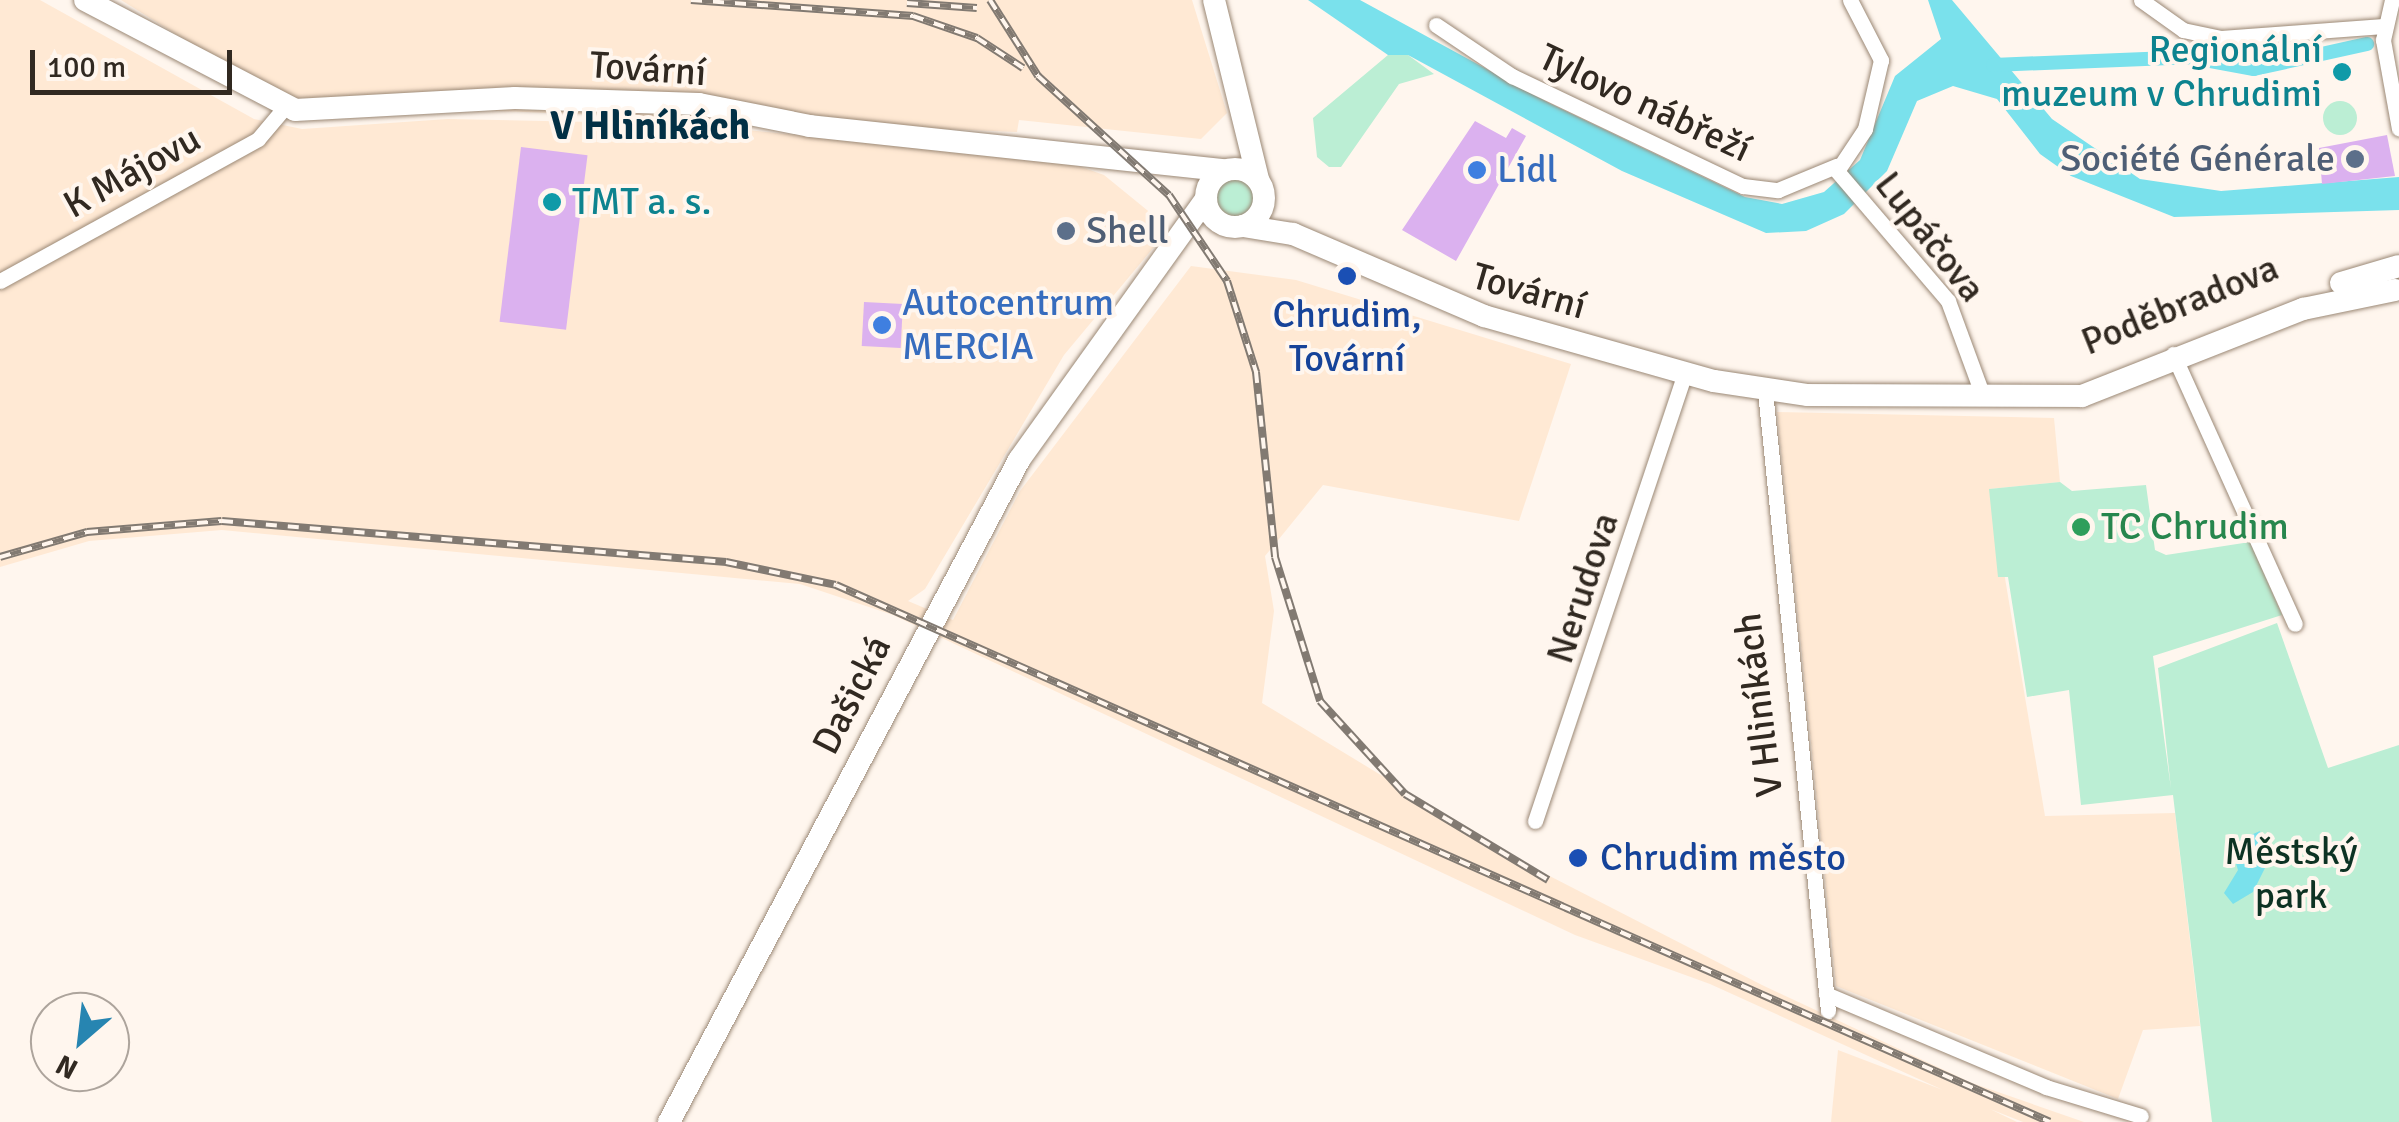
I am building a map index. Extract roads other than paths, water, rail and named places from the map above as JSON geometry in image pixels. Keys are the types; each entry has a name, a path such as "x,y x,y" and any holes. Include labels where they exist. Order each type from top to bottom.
{"street":[{"path":"86,0 285,107"},
{"path":"1204,0 1238,138 1225,170"},
{"path":"1214,0 1261,189 1236,226"},
{"path":"2141,0 2191,33 2288,39 2384,36"},
{"path":"2392,0 2384,36 2393,65 2399,129"},
{"path":"1838,171 1864,133 1880,66 1857,2"},
{"name":"Tylovo nábřeží","path":"1436,25 1512,76 1743,186 1778,190 1838,171"},
{"name":"Tovární","path":"285,107 354,113 515,98 699,104 810,126 1125,154 1225,170 1261,189 1358,264"},
{"name":"K Májovu","path":"0,281 258,139 285,107"},
{"name":"Tovární","path":"1125,154 1190,180 1236,226 1281,230 1455,307 1685,373"},
{"name":"Dašická","path":"669,1122 996,500 1120,314 1225,170"},
{"name":"Lupáčova","path":"1838,171 1952,307 1983,396"},
{"name":"Dašická","path":"1120,314 1202,232 1236,226"},
{"path":"2397,294 2399,266"},
{"name":"Poděbradova","path":"1685,373 1764,391 1983,396 2094,394 2284,300 2399,266"},
{"name":"Poděbradova","path":"2175,357 2303,310 2397,294"},
{"path":"2175,357 2295,624"},
{"name":"Nerudova","path":"1536,821 1685,373"},
{"name":"V Hliníkách","path":"1764,391 1828,1012"},
{"path":"1826,994 2046,1087 2141,1116"}],"water":[{"path":"1308,0 1360,0 1549,103 1745,197 1782,204 1824,192 1860,160 1895,76 1941,39 1928,0 1952,0 2052,119 2140,179 2221,191 2399,177 2399,210 2174,217 2071,176 2040,154 1997,99 1953,86 1917,101 1887,171 1844,214 1806,231 1766,233 1622,171 1408,55 1388,55"},
{"path":"2260,831 2268,862 2253,892 2233,904 2224,893 2238,870 2230,844"}],"waterway":[{"path":"1993,65 2189,57 2254,69 2367,44"}],"railway":[{"path":"691,0 913,16 977,38 1023,68"},
{"path":"990,0 1038,76 1169,195 1227,281 1256,372 1275,557 1320,701 1405,794 1548,880"},
{"path":"907,3 977,8"},
{"path":"0,557 87,532 222,521 726,562 836,585 2050,1122"}],"place":[{"name":"Regionální muzeum v Chrudimi","path":"2342,72"},
{"name":"Société Générale","path":"2355,159"},
{"name":"Lidl","path":"1477,170"},
{"name":"TMT a. s.","path":"552,202"},
{"name":"Shell","path":"1066,231"},
{"name":"Chrudim, Tovární","path":"1347,276"},
{"name":"Autocentrum MERCIA","path":"882,325"},
{"name":"TC Chrudim","path":"2081,527"},
{"name":"Chrudim město","path":"1578,858"}],"district":[{"name":"V Hliníkách","path":"650,126"}],"park label":[{"name":"Městský park","path":"2291,874"}]}
